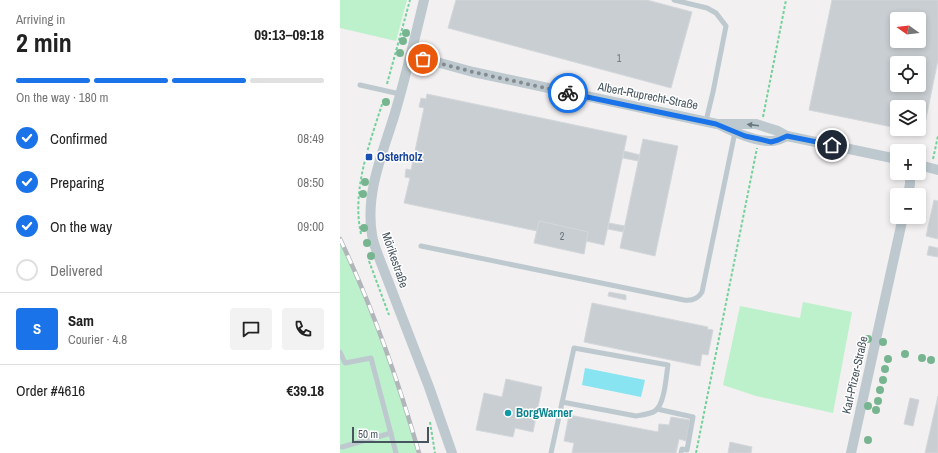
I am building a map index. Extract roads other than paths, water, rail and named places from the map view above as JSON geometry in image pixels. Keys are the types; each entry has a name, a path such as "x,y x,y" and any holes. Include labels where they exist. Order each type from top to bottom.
{"street":[{"name":"Mörikestraße","path":"424,0 411,55 374,178 370,217 372,236 378,255 429,387 452,453"},
{"name":"Albert-Ruprecht-Straße","path":"411,55 473,72 716,124"},
{"path":"716,124 740,123 761,126 778,131 787,136 890,158"},
{"path":"716,124 735,132 771,142 787,136"},
{"name":"Karl-Pfizer-Straße","path":"851,453 902,224"}],"lane":[{"path":"674,0 707,8 716,13 726,26 706,121"},
{"path":"360,85 400,94"},
{"path":"421,246 684,300 694,299 699,297 702,292 735,132"},
{"path":"551,453 562,402 574,348 668,364 662,401 657,409 648,413 636,416 562,402"},
{"path":"340,352 343,364 370,358 396,453"},
{"path":"657,409 693,417 687,450 682,449 681,453"},
{"path":"342,447 391,433"}],"water":[{"path":"585,368 645,380 641,397 582,385"}],"railway":[{"path":"340,239 384,344 419,453"}],"place":[{"name":"Osterholz","path":"369,157"},
{"name":"BorgWarner","path":"508,413"}]}
